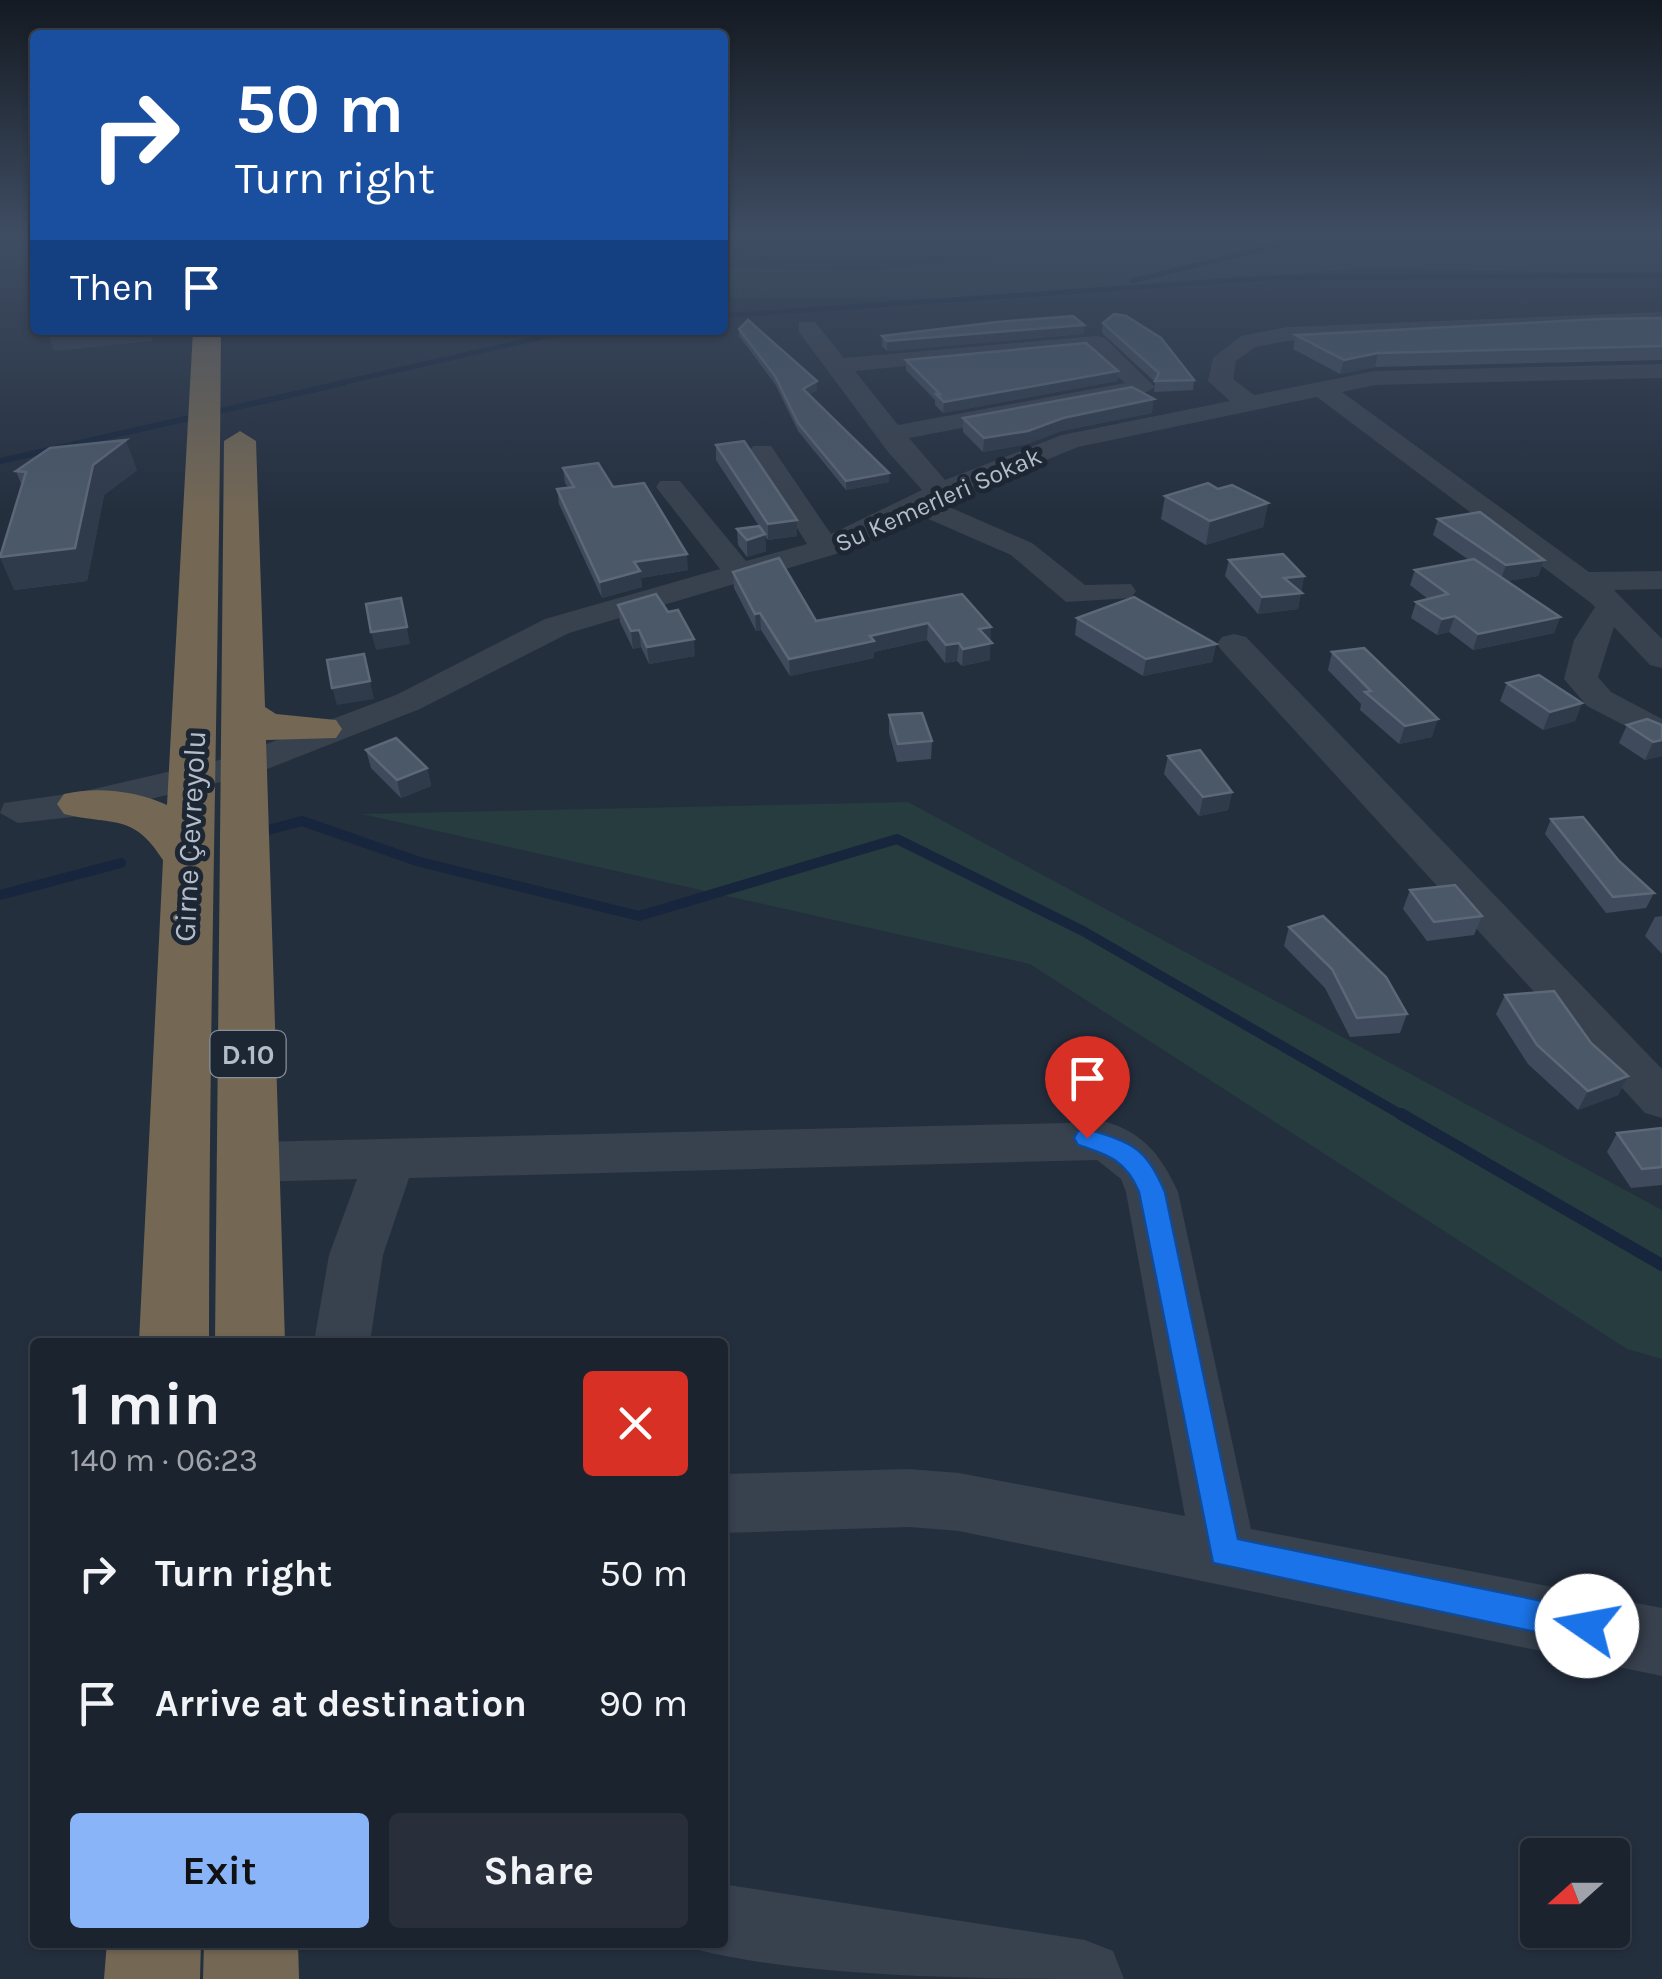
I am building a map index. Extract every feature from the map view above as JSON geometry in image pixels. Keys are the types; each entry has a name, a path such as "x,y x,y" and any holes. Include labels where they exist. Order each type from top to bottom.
{"highway":[{"name":"Girne Çevreyolu","path":"209,335 222,417 224,752 251,1162 250,1338"},
{"name":"Girne Çevreyolu","path":"174,1338 188,860 224,752 222,417"},
{"path":"224,752 266,727 340,726"},
{"path":"82,804 135,809 164,820 188,860"},
{"path":"152,1979 154,1948"},
{"path":"251,1948 251,1979"}],"street":[{"path":"1247,402 1220,380 1225,358 1249,342 1369,329 1439,326"},
{"path":"806,327 892,434 920,444 938,494 1042,559 1077,596 1120,591"},
{"path":"836,366 1086,342 1097,344 1143,386 892,434"},
{"name":"Su Kemerleri Sokak","path":"340,726 558,626 825,548 938,494 1072,441 1319,388 1436,374 1662,370"},
{"path":"1319,388 1582,581 1662,658"},
{"path":"762,452 825,548"},
{"path":"670,487 739,573"},
{"path":"1582,581 1662,580"},
{"path":"1613,607 1597,624 1584,649 1581,679 1598,699 1662,734"},
{"path":"1234,644 1662,1100"},
{"path":"9,814 82,804 224,752"},
{"path":"9,814 78,789 224,752"},
{"path":"251,1162 1107,1141 1141,1166 1152,1192 1224,1552"},
{"path":"343,1338 356,1255 389,1161"},
{"path":"728,1504 909,1498 959,1502 1662,1642"},
{"path":"728,1923 1085,1979"}],"green space":[{"path":"908,802 1662,1210 1662,1359 1627,1349 1030,964 362,814"}],"building":[{"path":"755,326 817,381 803,389 889,473 846,481 798,423 775,376 739,329"},
{"path":"961,326 1067,326 887,341 882,336"},
{"path":"1107,326 1142,326 1161,338 1194,380 1155,381 1159,373"},
{"path":"1461,326 1662,326 1662,346 1378,353 1344,360 1296,335"},
{"path":"1086,343 1118,371 944,402 906,360"},
{"path":"1132,387 1154,399 1063,418 1028,431 984,438 963,418"},
{"path":"126,440 93,465 75,548 0,557 26,472 16,471 50,448"},
{"path":"744,441 797,520 768,524 716,445"},
{"path":"598,463 613,487 644,483 687,554 634,562 640,571 600,582 557,489 574,487 563,468"},
{"path":"1208,483 1218,489 1232,485 1268,503 1210,521 1165,496"},
{"path":"1480,512 1544,560 1506,565 1438,519"},
{"path":"759,526 765,534 747,540 737,529"},
{"path":"1283,554 1304,576 1284,578 1302,593 1262,597 1229,560"},
{"path":"779,558 816,621 962,594 991,627 979,629 992,643 963,649 959,643 946,645 928,623 870,636 874,641 789,659 760,613 755,614 733,572"},
{"path":"1474,559 1560,617 1478,634 1455,616 1442,619 1416,602 1448,594 1415,570"},
{"path":"656,594 668,612 678,610 694,639 647,647 639,630 631,631 618,605"},
{"path":"1134,597 1216,644 1146,659 1077,618"},
{"path":"401,598 407,627 371,632 366,604"},
{"path":"1364,648 1438,719 1405,726 1365,692 1371,691 1332,652"},
{"path":"364,654 370,681 332,688 327,660"},
{"path":"1539,675 1582,703 1550,712 1507,683"},
{"path":"922,713 932,741 898,744 889,715"},
{"path":"1647,719 1662,725 1662,740 1653,742 1627,725"},
{"path":"396,738 427,768 397,780 366,750"},
{"path":"1200,750 1232,792 1203,797 1168,756"},
{"path":"1583,817 1619,861 1654,893 1613,897 1551,819"},
{"path":"1455,885 1482,916 1434,922 1410,890"},
{"path":"1323,916 1386,977 1407,1014 1357,1018 1332,969 1289,927"},
{"path":"1554,991 1591,1043 1628,1076 1588,1091 1537,1045 1505,995"},
{"path":"1662,1128 1662,1167 1642,1169 1617,1133"}],"waterway":[{"path":"332,385 552,335"},
{"path":"0,461 343,383"},
{"path":"268,830 302,821 420,862 639,916 897,839 1083,931 1405,1117"},
{"path":"0,895 121,863"},
{"path":"1401,1114 1662,1265"}],"route":[{"path":"1087,1138 1107,1141 1124,1150 1141,1166 1152,1192 1224,1552 1587,1626"}]}
